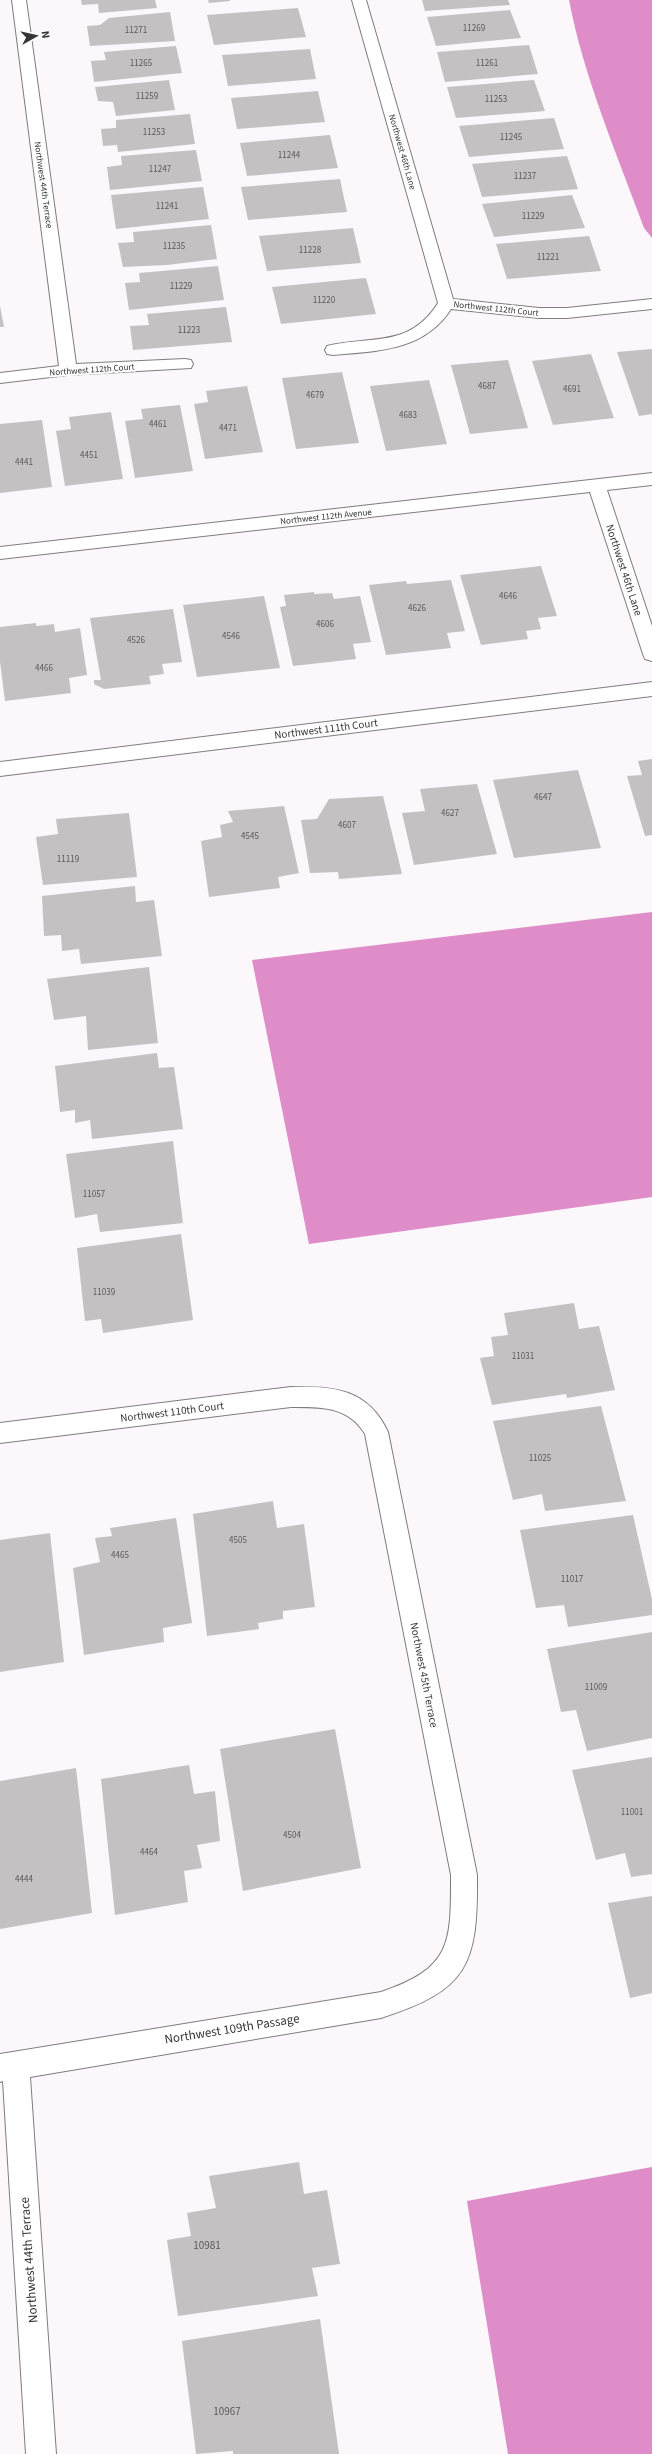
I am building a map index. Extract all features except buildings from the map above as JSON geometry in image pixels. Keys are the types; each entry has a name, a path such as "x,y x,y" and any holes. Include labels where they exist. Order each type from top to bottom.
{"street":[{"name":"Northwest 44th Terrace","path":"19,0 68,370"},
{"name":"Northwest 46th Lane","path":"358,0 446,303"},
{"name":"Northwest 112th Court","path":"333,350 382,346 402,340 423,331 439,319 446,303 539,313 568,313 652,304"},
{"name":"Northwest 112th Court","path":"0,378 68,370 185,364"},
{"name":"Northwest 112th Avenue","path":"0,553 652,479"},
{"name":"Northwest 46th Lane","path":"598,486 652,654"},
{"path":"634,600 652,597"},
{"name":"Northwest 111th Court","path":"0,769 652,689"},
{"name":"Northwest 110th Court","path":"0,1433 291,1397 328,1398 344,1402"},
{"name":"Northwest 45th Terrace","path":"344,1402 354,1405 369,1417 376,1432 464,1876 462,1930 453,1964"},
{"name":"Northwest 109th Passage","path":"8,2066 381,2005 404,1999 423,1989 443,1977 453,1964"},
{"name":"Northwest 44th Terrace","path":"8,2066 41,2454"}],"shaded area":[{"path":"569,0 652,0 652,238 644,228 602,116 583,58"},
{"path":"652,912 652,1197 309,1244 252,960"},
{"path":"652,2167 652,2454 508,2454 467,2201"}]}
